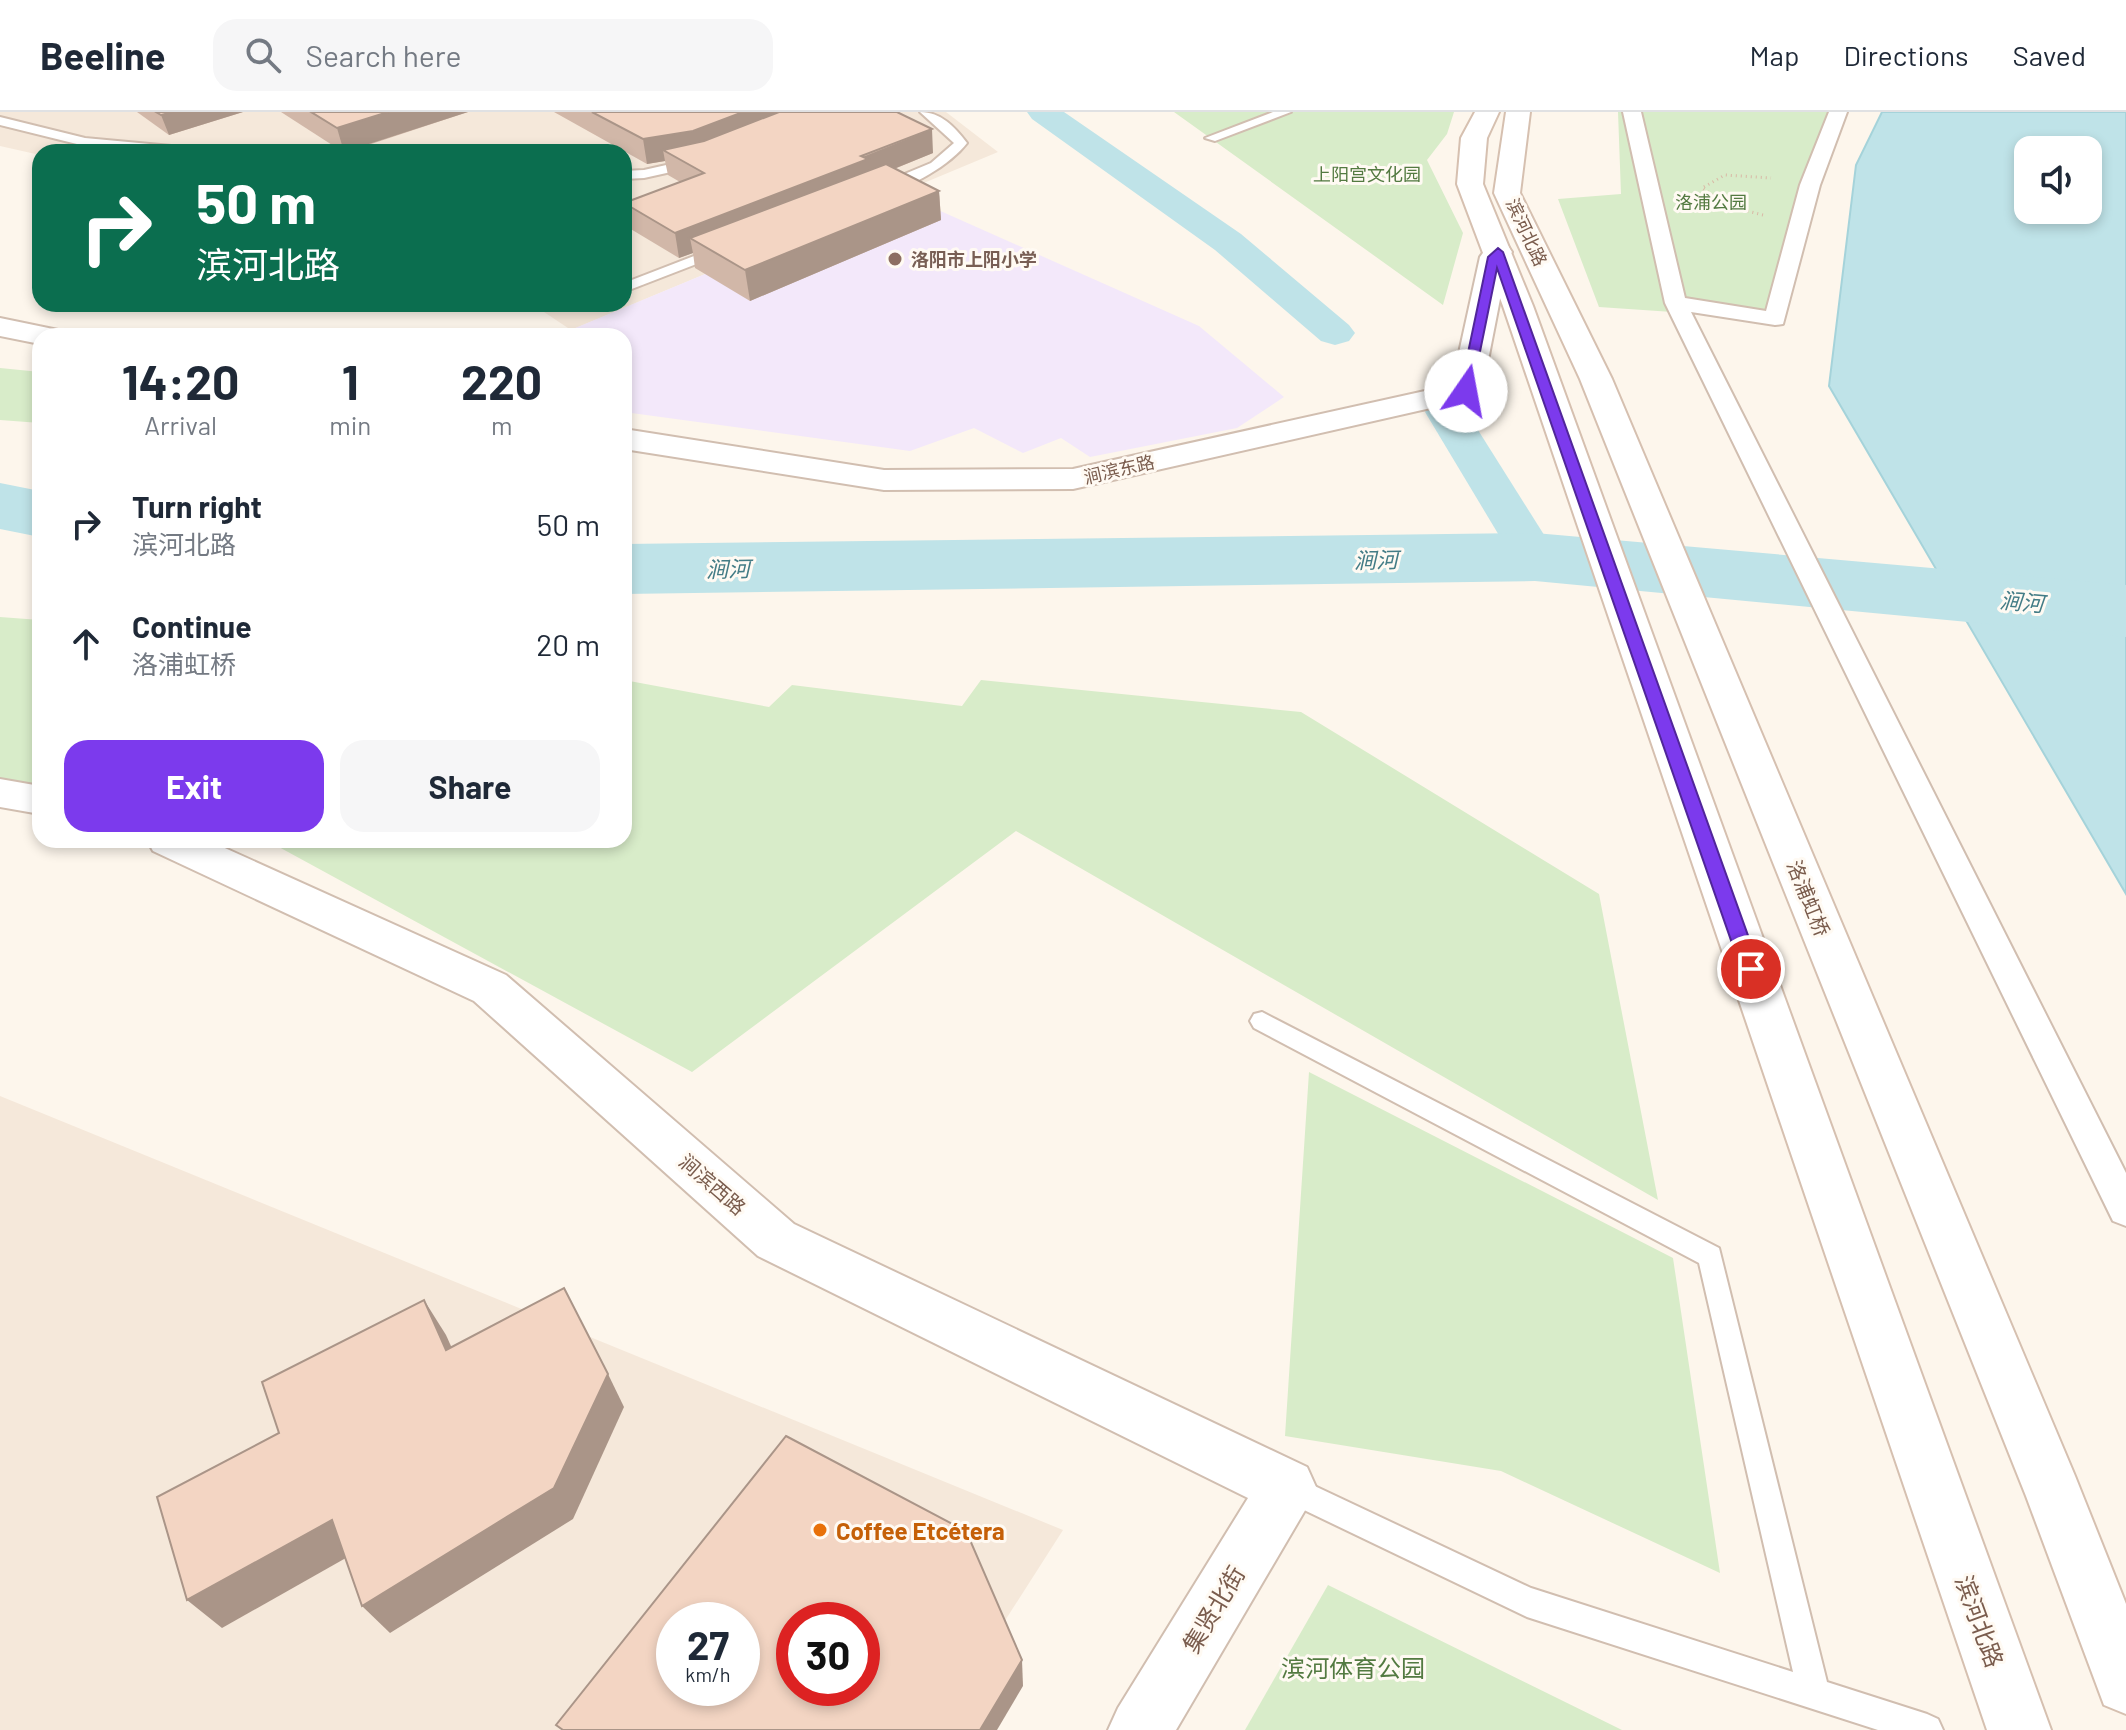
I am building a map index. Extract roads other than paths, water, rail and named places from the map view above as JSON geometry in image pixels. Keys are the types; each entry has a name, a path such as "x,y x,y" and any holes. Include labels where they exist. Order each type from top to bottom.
{"main road":[{"name":"滨河北路","path":"1487,112 1474,138 1470,184 1518,306 2019,1730"},
{"name":"滨河北路","path":"1518,112 1507,193 1560,302"},
{"name":"涧滨东路","path":"632,440 884,480 1073,479 1466,391 1494,257 1498,252"},
{"name":"洛浦虹桥","path":"1560,302 1596,379 2055,1496 2126,1683"},
{"path":"0,327 32,333"},
{"path":"0,793 32,799"},
{"name":"涧滨西路","path":"185,848 490,988 776,1240 1287,1487"},
{"name":"集贤北街","path":"1140,1730 1287,1487"}],"street":[{"path":"1632,112 1676,303 2126,1210"},
{"path":"1676,303 1775,319 1810,185 1838,112"}],"lane":[{"path":"867,194 924,171 951,156 961,143 950,130 926,112"},
{"path":"1211,138 1285,112"},
{"path":"0,121 85,142 107,144"},
{"path":"632,175 710,157"},
{"path":"632,285 738,243"},
{"path":"1262,1021 1710,1256 1814,1695"},
{"path":"1287,1487 1527,1602 1927,1730"}],"water":[{"path":"1882,112 2126,112 2126,894 1829,386 1856,165"}],"waterway":[{"path":"1043,112 1228,242 1335,333"},
{"path":"1446,412 1535,557"},
{"name":"涧河","path":"0,506 32,512"},
{"name":"涧河","path":"632,569 1535,557 2126,611"}],"place":[{"name":"洛阳市上阳小学","path":"895,259"},
{"name":"Coffee Etcétera","path":"820,1530"}],"park label":[{"name":"上阳宫文化园","path":"1367,174"},
{"name":"洛浦公园","path":"1711,202"},
{"name":"滨河体育公园","path":"1353,1667"}]}
